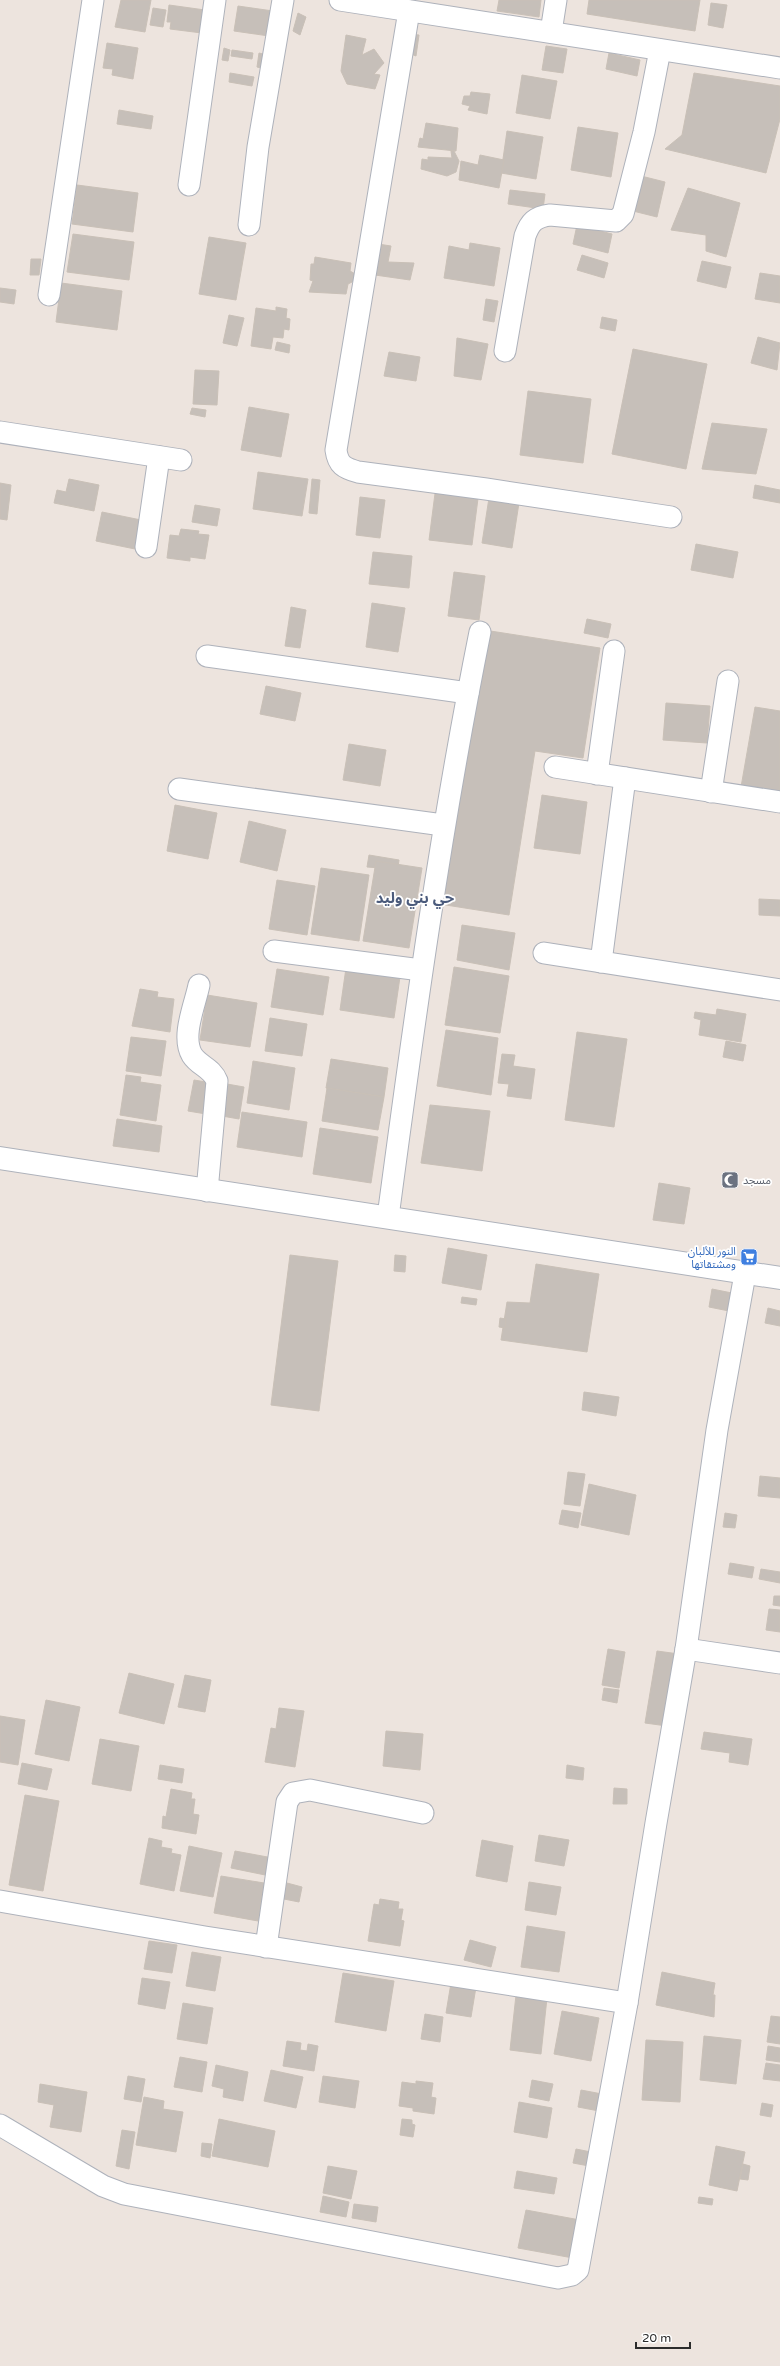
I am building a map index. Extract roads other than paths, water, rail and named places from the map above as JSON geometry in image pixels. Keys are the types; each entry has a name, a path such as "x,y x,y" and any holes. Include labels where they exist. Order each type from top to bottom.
{"main road":[{"path":"0,1158 207,1191 388,1217 745,1274 780,1278"}],"street":[{"path":"49,296 93,0"},
{"path":"189,185 215,0"},
{"path":"249,224 258,147 282,0"},
{"path":"340,0 380,3 409,11 780,68"},
{"path":"551,32 556,0"},
{"path":"409,11 336,450 337,461 344,468 358,472 486,488 671,518"},
{"path":"505,351 525,236 529,224 539,217 550,215 616,221 626,209 660,50"},
{"path":"0,432 181,460"},
{"path":"146,547 159,457"},
{"path":"388,1217 421,970 443,825 480,632"},
{"path":"597,774 614,651"},
{"path":"207,656 468,693"},
{"path":"711,792 728,681"},
{"path":"555,767 780,802"},
{"path":"602,962 625,778"},
{"path":"179,789 443,825"},
{"path":"274,951 421,970"},
{"path":"544,953 780,990"},
{"path":"199,985 189,1032 189,1043 192,1055 211,1071 217,1081 207,1191"},
{"path":"0,2125 104,2186 124,2194 558,2278 572,2275 578,2270 627,2003 686,1649 717,1430 745,1274"},
{"path":"686,1649 780,1663"},
{"path":"266,1947 287,1802 293,1793 310,1790 423,1813"},
{"path":"0,1902 266,1947 627,2003"}],"place":[{"name":"مسجد","path":"730,1180"},
{"name":"النور للألبان ومشتقاتها","path":"749,1257"}],"district":[{"name":"حي بني وليد","path":"415,898"}]}
